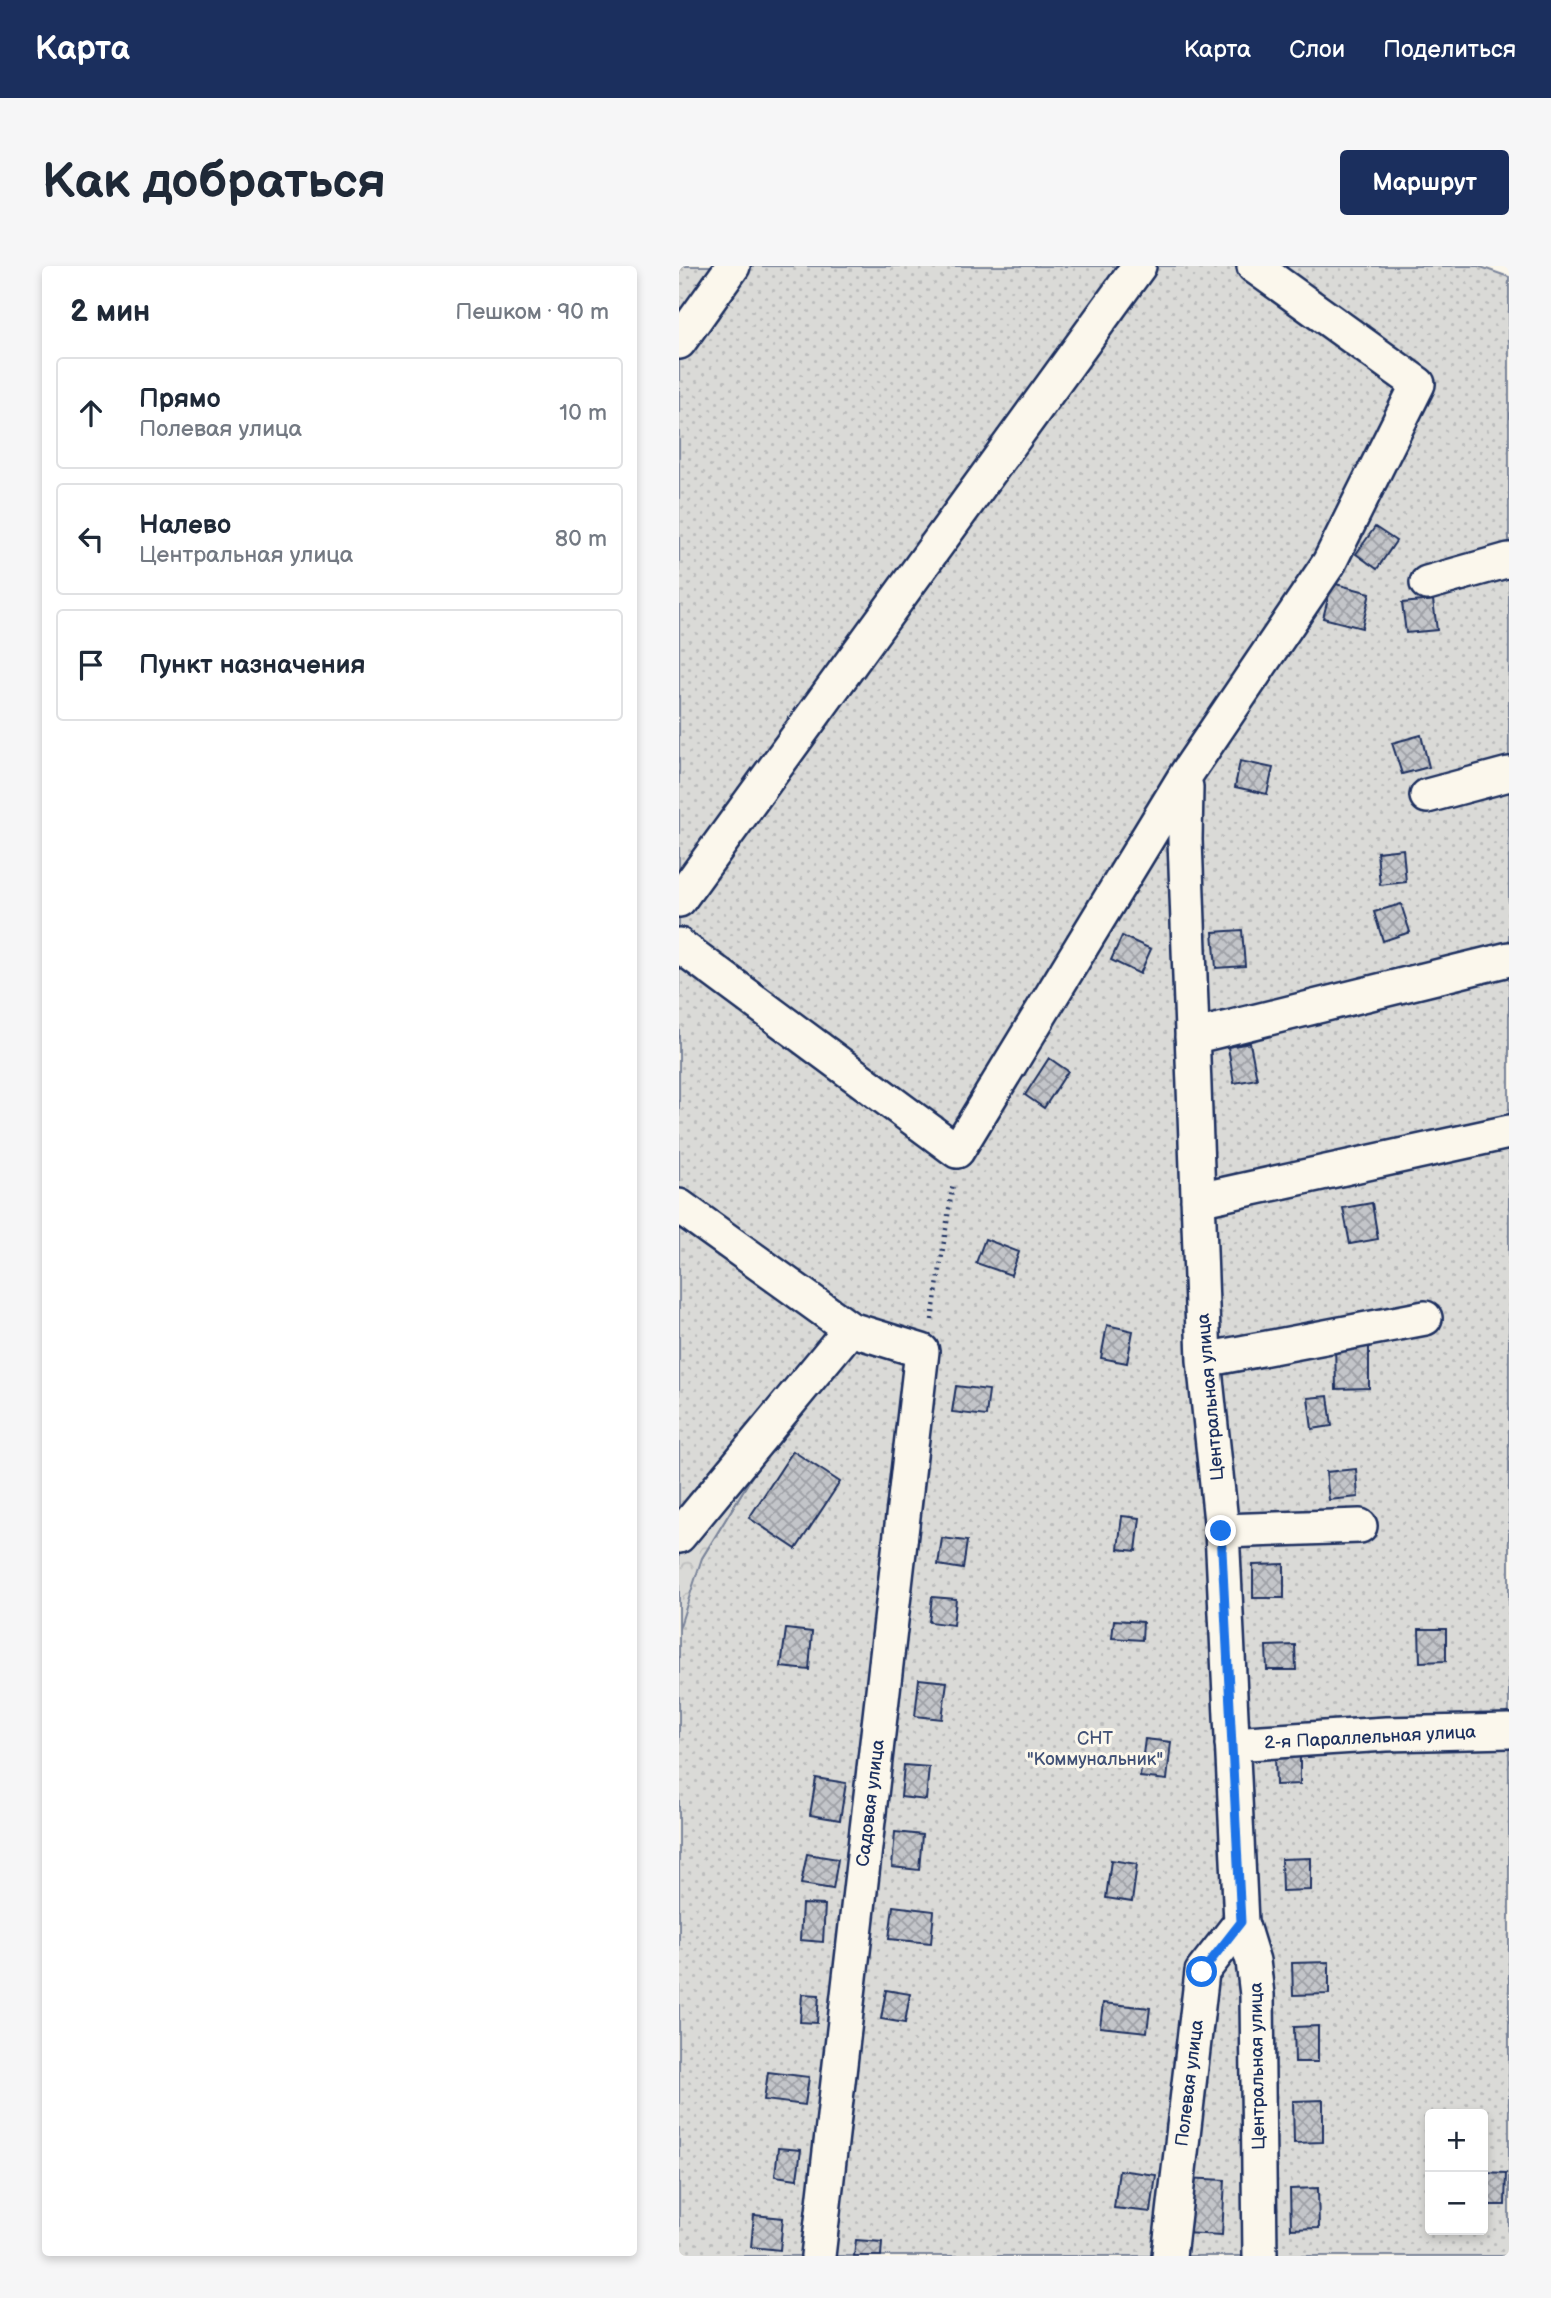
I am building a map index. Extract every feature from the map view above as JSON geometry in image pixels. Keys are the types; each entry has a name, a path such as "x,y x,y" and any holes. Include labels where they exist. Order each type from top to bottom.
{"lane":[{"path":"679,342 733,266"},
{"path":"679,900 1139,266"},
{"path":"679,945 957,1151 1187,774 1329,563 1419,384 1254,266"},
{"path":"1427,583 1509,560"},
{"path":"1427,796 1509,774"},
{"name":"Центральная улица","path":"1186,787 1185,840 1204,1360 1221,1531 1241,1922 1253,1961 1257,1996 1269,2255"},
{"path":"1192,1037 1509,958"},
{"path":"1198,1200 1509,1132"},
{"path":"679,1206 850,1329 922,1351"},
{"path":"1204,1360 1425,1318"},
{"path":"679,1536 850,1329"},
{"name":"Садовая улица","path":"818,2256 922,1351"},
{"path":"1221,1531 1360,1526"},
{"name":"2-я Параллельная улица","path":"1232,1744 1386,1734 1509,1731"},
{"name":"Полевая улица","path":"1169,2256 1202,1972 1241,1922"}],"path":[{"path":"922,1351 932,1319 957,1151"}],"green space":[{"name":"СНТ \"Коммунальник\"","path":"679,266 1478,266 1509,277 1509,2256 679,2256 679,1586 702,1558 837,1337 679,1511"},
{"path":"840,1332 702,1558 679,1629 679,1511"}],"building":[{"path":"1375,527 1396,541 1377,569 1356,554"},
{"path":"1332,583 1370,593 1362,628 1323,618"},
{"path":"1433,600 1437,630 1406,633 1402,603"},
{"path":"1421,735 1429,767 1402,774 1392,743"},
{"path":"1240,761 1273,768 1267,794 1235,787"},
{"path":"1403,849 1406,882 1380,885 1377,852"},
{"path":"1401,904 1410,932 1383,941 1374,912"},
{"path":"1242,930 1245,966 1216,968 1213,932"},
{"path":"1122,936 1151,949 1140,974 1111,960"},
{"path":"1250,1043 1257,1079 1234,1083 1228,1047"},
{"path":"1049,1058 1068,1071 1044,1108 1025,1095"},
{"path":"1372,1203 1378,1239 1350,1244 1343,1208"},
{"path":"985,1239 1019,1252 1011,1275 976,1263"},
{"path":"1107,1325 1133,1331 1127,1363 1101,1358"},
{"path":"1335,1343 1369,1343 1369,1388 1336,1389"},
{"path":"956,1386 989,1390 986,1416 952,1412"},
{"path":"1328,1396 1332,1426 1312,1429 1308,1398"},
{"path":"793,1451 840,1482 796,1549 749,1518"},
{"path":"1356,1469 1358,1497 1329,1500 1326,1472"},
{"path":"1122,1516 1140,1518 1136,1551 1118,1549"},
{"path":"942,1538 967,1541 963,1569 938,1565"},
{"path":"1284,1564 1284,1598 1253,1598 1253,1565"},
{"path":"932,1597 956,1599 953,1625 929,1622"},
{"path":"1114,1620 1143,1622 1142,1640 1112,1638"},
{"path":"786,1629 812,1632 809,1670 781,1667"},
{"path":"1419,1629 1446,1629 1446,1661 1420,1662"},
{"path":"1295,1645 1296,1670 1267,1670 1266,1646"},
{"path":"919,1679 947,1682 942,1719 915,1716"},
{"path":"1145,1739 1171,1742 1167,1780 1140,1777"},
{"path":"1300,1755 1300,1784 1276,1785 1275,1756"},
{"path":"904,1765 929,1767 926,1800 901,1797"},
{"path":"816,1778 846,1783 840,1820 810,1815"},
{"path":"895,1832 922,1835 919,1870 892,1867"},
{"path":"807,1854 838,1859 833,1889 801,1884"},
{"path":"1311,1858 1311,1890 1282,1891 1281,1859"},
{"path":"1111,1860 1137,1864 1132,1902 1106,1898"},
{"path":"802,1904 825,1905 823,1942 800,1940"},
{"path":"893,1906 934,1911 931,1943 889,1939"},
{"path":"1329,1962 1329,1994 1293,1995 1292,1963"},
{"path":"886,1990 910,1994 905,2023 881,2019"},
{"path":"802,1994 819,1995 817,2023 800,2022"},
{"path":"1103,2003 1150,2008 1147,2032 1100,2027"},
{"path":"1318,2026 1318,2062 1295,2062 1294,2027"},
{"path":"768,2072 809,2077 805,2105 764,2100"},
{"path":"1323,2100 1323,2142 1294,2143 1293,2101"},
{"path":"778,2148 801,2150 797,2179 775,2176"},
{"path":"1119,2170 1156,2175 1151,2212 1114,2208"},
{"path":"1488,2172 1506,2173 1505,2205 1488,2205"},
{"path":"1185,2178 1225,2180 1222,2235 1183,2233"},
{"path":"1318,2188 1319,2228 1291,2229 1290,2189"},
{"path":"754,2215 783,2218 780,2250 751,2247"},
{"path":"856,2240 882,2242 881,2256 854,2256"}],"route":[{"path":"1202,1972 1241,1922 1221,1531"}]}
